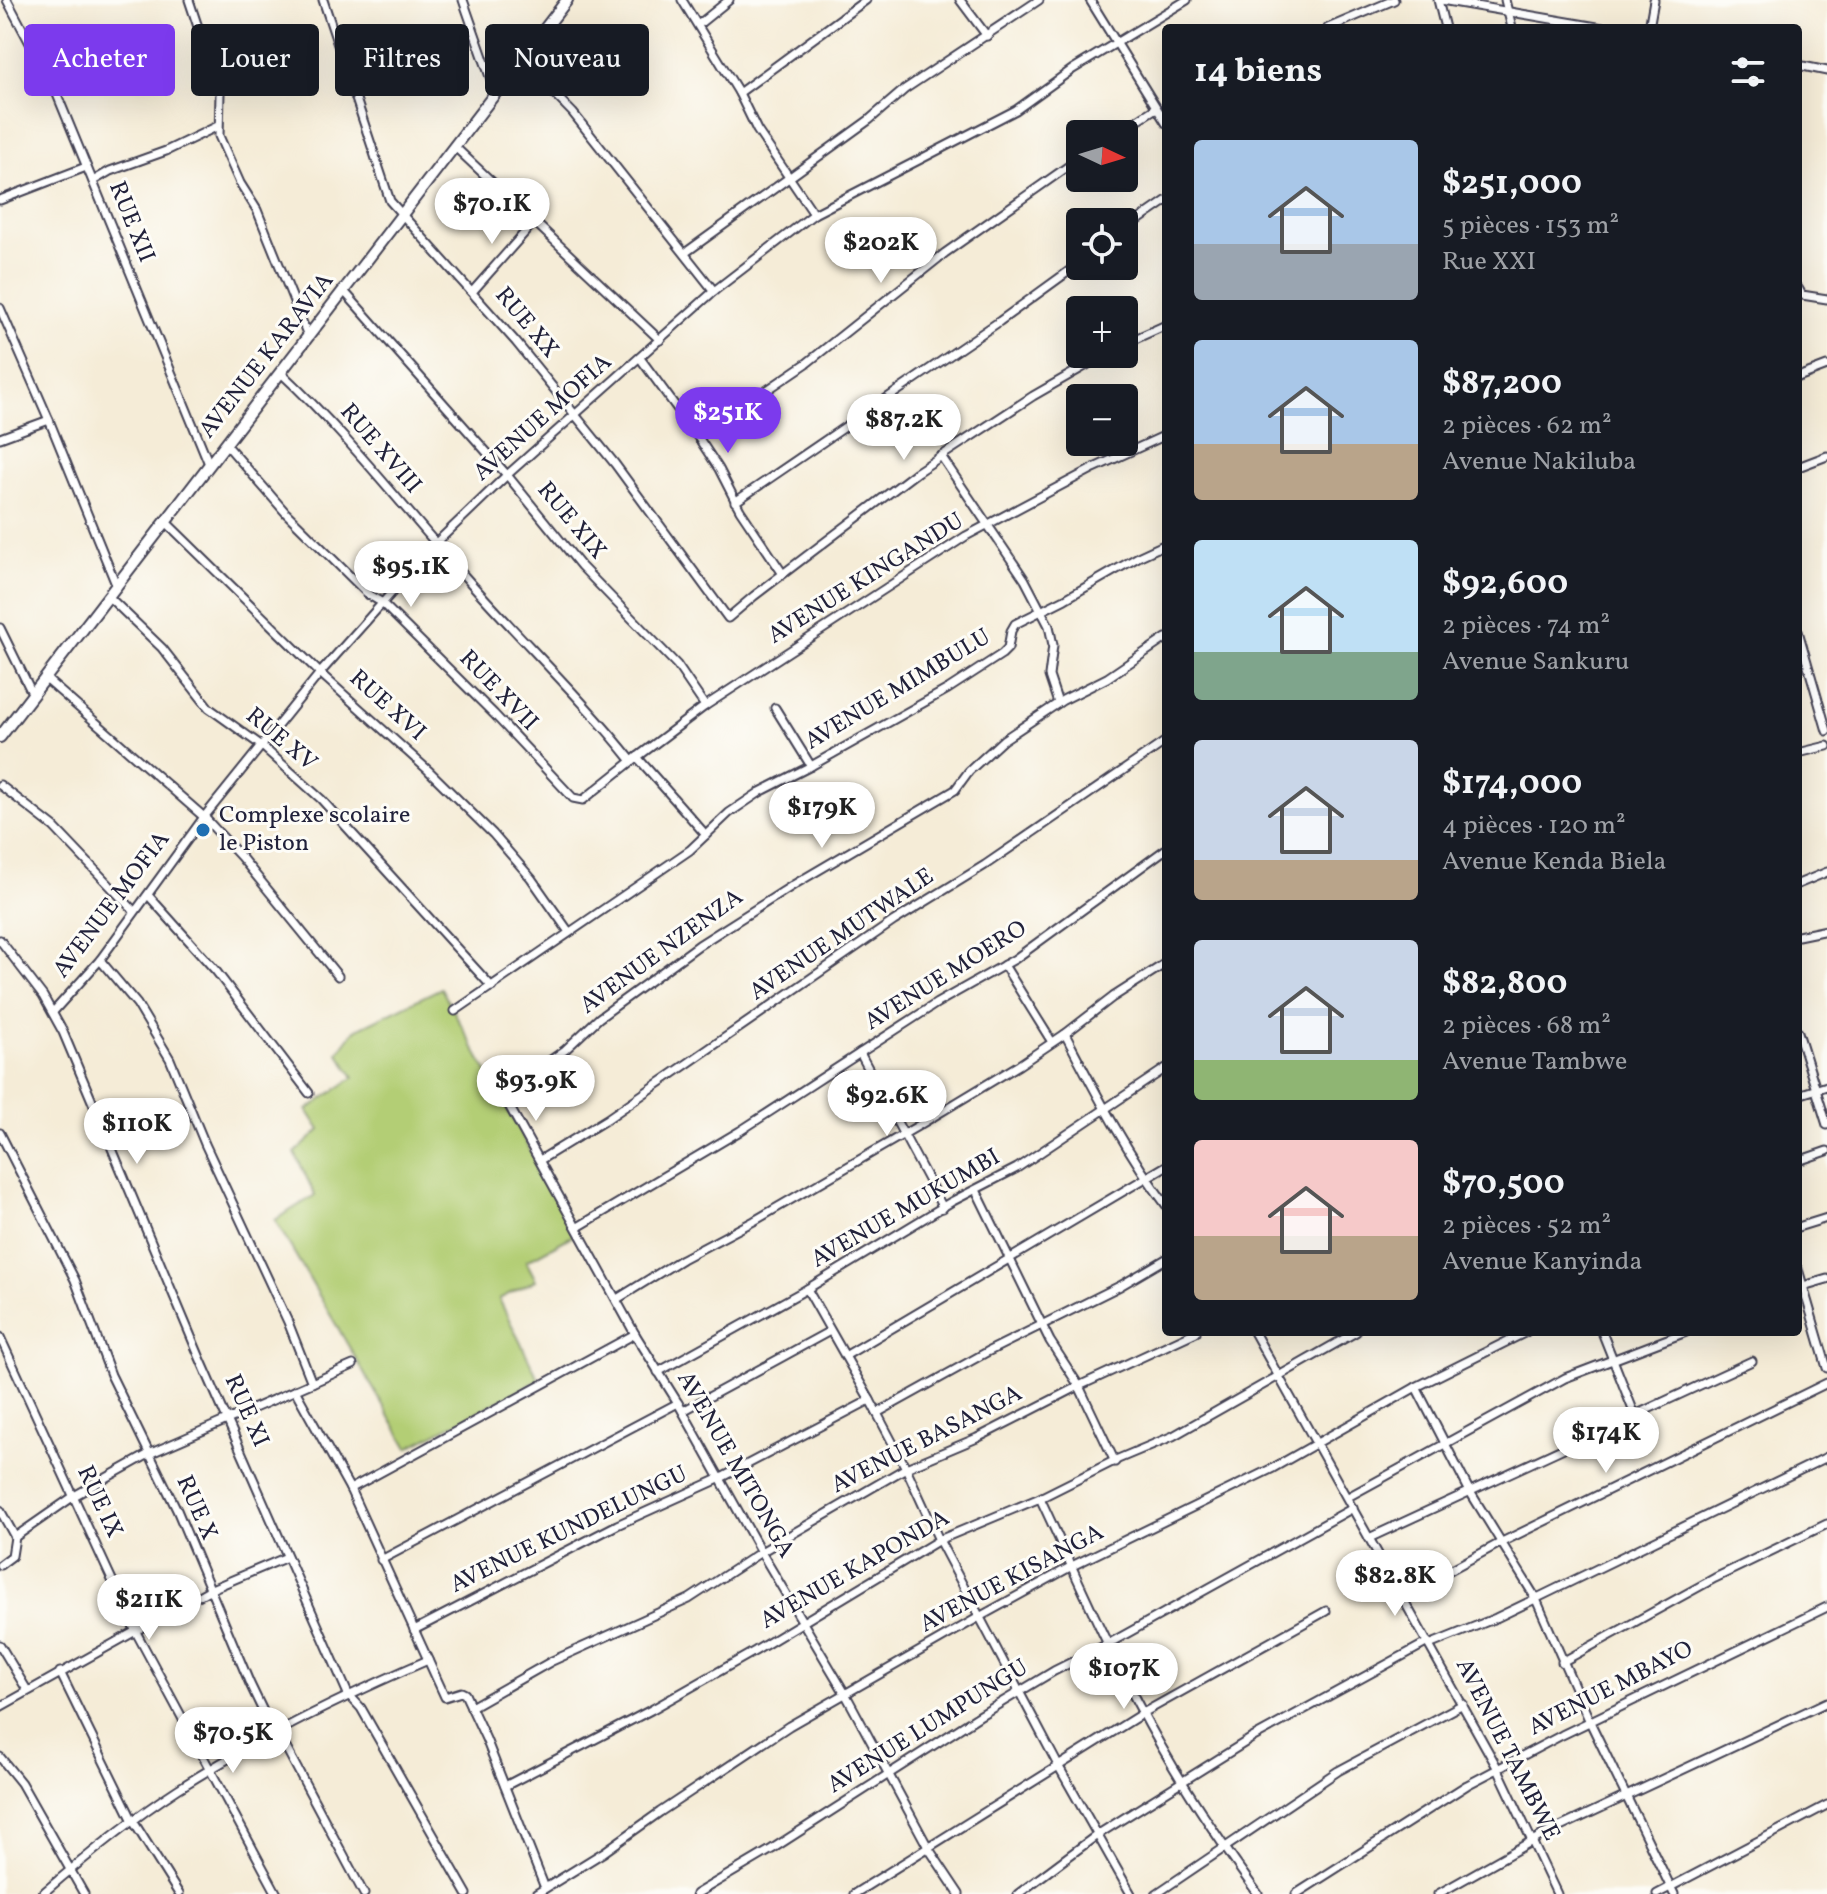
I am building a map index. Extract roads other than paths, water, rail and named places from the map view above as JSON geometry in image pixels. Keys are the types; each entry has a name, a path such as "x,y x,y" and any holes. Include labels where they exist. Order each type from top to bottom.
{"street":[{"name":"RUE XII","path":"7,0 56,92 209,464"},
{"path":"189,0 220,93 219,136 228,160 257,210 308,336"},
{"name":"RUE XX","path":"323,0 390,201 401,215 473,291 615,464 727,617 783,574"},
{"path":"463,0 485,63"},
{"name":"AVENUE KARAVIA","path":"549,24 567,0"},
{"path":"682,0 739,93 757,130 814,214"},
{"path":"698,25 729,0"},
{"path":"739,93 866,0"},
{"path":"960,0 987,36"},
{"path":"685,253 869,120 905,89 1039,0"},
{"path":"1090,0 1160,111 1138,122"},
{"name":"AVENUE MOFIA","path":"53,1012 100,960 204,817 320,673 435,544 507,475 714,291 814,214 913,160 1004,116 1187,0"},
{"path":"1337,24 1394,0"},
{"path":"1444,24 1439,0 1579,24"},
{"path":"1505,0 1511,24"},
{"path":"1650,24 1654,0"},
{"path":"1802,66 1827,71"},
{"name":"AVENUE KARAVIA","path":"0,737 494,96"},
{"path":"556,96 714,291"},
{"path":"93,181 218,126"},
{"path":"455,147 660,340"},
{"path":"0,200 86,167"},
{"path":"698,437 807,363 945,253 1066,168"},
{"path":"1138,220 1162,204"},
{"path":"473,291 534,222"},
{"path":"735,502 1066,273"},
{"name":"RUE XIX","path":"343,290 507,475 581,566 677,665 705,706"},
{"path":"1802,295 1827,299"},
{"path":"0,308 117,587"},
{"path":"1138,338 1162,327"},
{"path":"640,358 698,437 719,469 735,502 783,574 941,456 1082,368"},
{"path":"1802,375 1827,366"},
{"name":"RUE XVIII","path":"280,372 344,435 435,544 635,759"},
{"path":"0,438 49,420"},
{"name":"AVENUE KINGANDU","path":"573,798 583,800 705,706 966,536 1094,468 1162,437"},
{"name":"RUE XVII","path":"225,443 286,513 494,714 573,798"},
{"path":"941,456 1041,610 1053,638 1049,676 1058,703"},
{"path":"1802,465 1827,456"},
{"name":"RUE XVI","path":"166,522 320,673 428,770 493,834 531,878 569,932"},
{"name":"AVENUE MIMBULU","path":"455,1011 659,872 729,813 760,792 948,689 1002,654 1008,648 1015,624 1162,546"},
{"name":"RUE XV","path":"109,597 162,648 209,708 262,746 321,799 492,987"},
{"path":"0,628 33,695"},
{"name":"AVENUE NZENZA","path":"506,1095 565,1050 599,1018 699,945 795,884 955,790 969,771 1003,740 1058,703 1098,684 1162,641"},
{"path":"1802,645 1827,731"},
{"path":"45,678 204,817 338,976"},
{"path":"775,708 811,766"},
{"name":"AVENUE MUTWALE","path":"540,1160 607,1119 894,921 985,865 1162,743"},
{"path":"1802,752 1827,746"},
{"path":"635,759 706,835"},
{"path":"0,785 54,827 134,911"},
{"name":"AVENUE MOERO","path":"578,1227 740,1131 937,1003 1004,965 1162,852"},
{"path":"1802,882 1827,872"},
{"path":"148,895 216,971 309,1093"},
{"path":"1802,935 1827,930"},
{"name":"RUE XI","path":"0,940 53,1012 348,1694 361,1708 467,1894"},
{"path":"100,960 137,1004 170,1059 205,1144 288,1322 312,1383"},
{"path":"1004,965 1052,1042"},
{"path":"617,1299 1019,1065 1065,1034 1092,1011 1162,966"},
{"path":"1065,1034 1105,1111 1162,1200"},
{"path":"1802,1046 1827,1125"},
{"path":"860,1053 943,1208"},
{"name":"AVENUE MUKUMBI","path":"658,1372 1017,1168 1162,1071"},
{"path":"1802,1094 1827,1086"},
{"name":"AVENUE MITONGA","path":"506,1095 507,1102 635,1334 683,1411 761,1552 846,1695 929,1849 959,1894"},
{"name":"RUE X","path":"0,1133 75,1280 111,1375 177,1510 209,1590 274,1734 284,1744 364,1894"},
{"path":"1802,1160 1827,1151"},
{"path":"845,1356 1162,1168"},
{"path":"976,1190 1042,1326 1079,1386 1115,1462"},
{"path":"1802,1226 1827,1218"},
{"path":"877,1413 1162,1261"},
{"path":"1827,1279 1802,1292 1827,1368"},
{"path":"807,1289 906,1468 939,1540 1059,1767 1131,1894"},
{"path":"683,1411 830,1331"},
{"path":"350,1489 635,1334"},
{"name":"AVENUE BASANGA","path":"471,1707 552,1661 689,1599 761,1552 906,1468 977,1438 1187,1336"},
{"name":"AVENUE TAMBWE","path":"1256,1336 1348,1497 1400,1597 1463,1704 1498,1769 1557,1894"},
{"name":"AVENUE KAPONDA","path":"505,1786 651,1710 939,1540 1040,1498 1173,1436 1349,1336"},
{"name":"AVENUE KISANGA","path":"536,1894 604,1852 789,1726 981,1616 1072,1566 1171,1520 1317,1444 1416,1387 1518,1336"},
{"path":"1604,1336 1635,1415"},
{"path":"1348,1497 1565,1378 1676,1336"},
{"name":"RUE IX","path":"0,1337 136,1632 277,1894"},
{"path":"1369,1538 1752,1361"},
{"path":"15,1537 74,1496 149,1454 353,1365"},
{"path":"1400,1597 1502,1542 1827,1383"},
{"path":"1416,1387 1469,1490 1535,1597 1590,1722 1672,1890"},
{"path":"295,1390 350,1489 445,1697 463,1692 471,1707 545,1888"},
{"name":"AVENUE KUNDELUNGU","path":"414,1630 617,1525 721,1478 870,1400"},
{"path":"381,1560 678,1403"},
{"path":"1018,1894 1097,1835 1252,1738 1429,1644 1496,1618 1827,1457"},
{"path":"1040,1498 1143,1713 1225,1849 1258,1894"},
{"name":"AVENUE LUMPUNGU","path":"696,1894 1054,1671 1353,1508"},
{"path":"0,1510 15,1537 12,1556 0,1565"},
{"name":"AVENUE MBAYO","path":"1562,1662 1715,1578 1827,1524"},
{"path":"0,1707 209,1590 287,1557"},
{"name":"AVENUE MBAYO","path":"1296,1894 1467,1785 1740,1647 1827,1607"},
{"path":"854,1894 1143,1713 1326,1611"},
{"path":"0,1645 27,1690"},
{"path":"42,1894 69,1869 133,1821 209,1770 348,1694 428,1660"},
{"path":"60,1672 133,1821 179,1894"},
{"path":"1438,1894 1533,1841 1827,1702"},
{"path":"1156,1894 1338,1771 1463,1704"},
{"path":"0,1757 21,1783 84,1894"},
{"path":"1657,1894 1672,1890 1827,1805"}],"place":[{"name":"Complexe scolaire le Piston","path":"203,830"}]}
